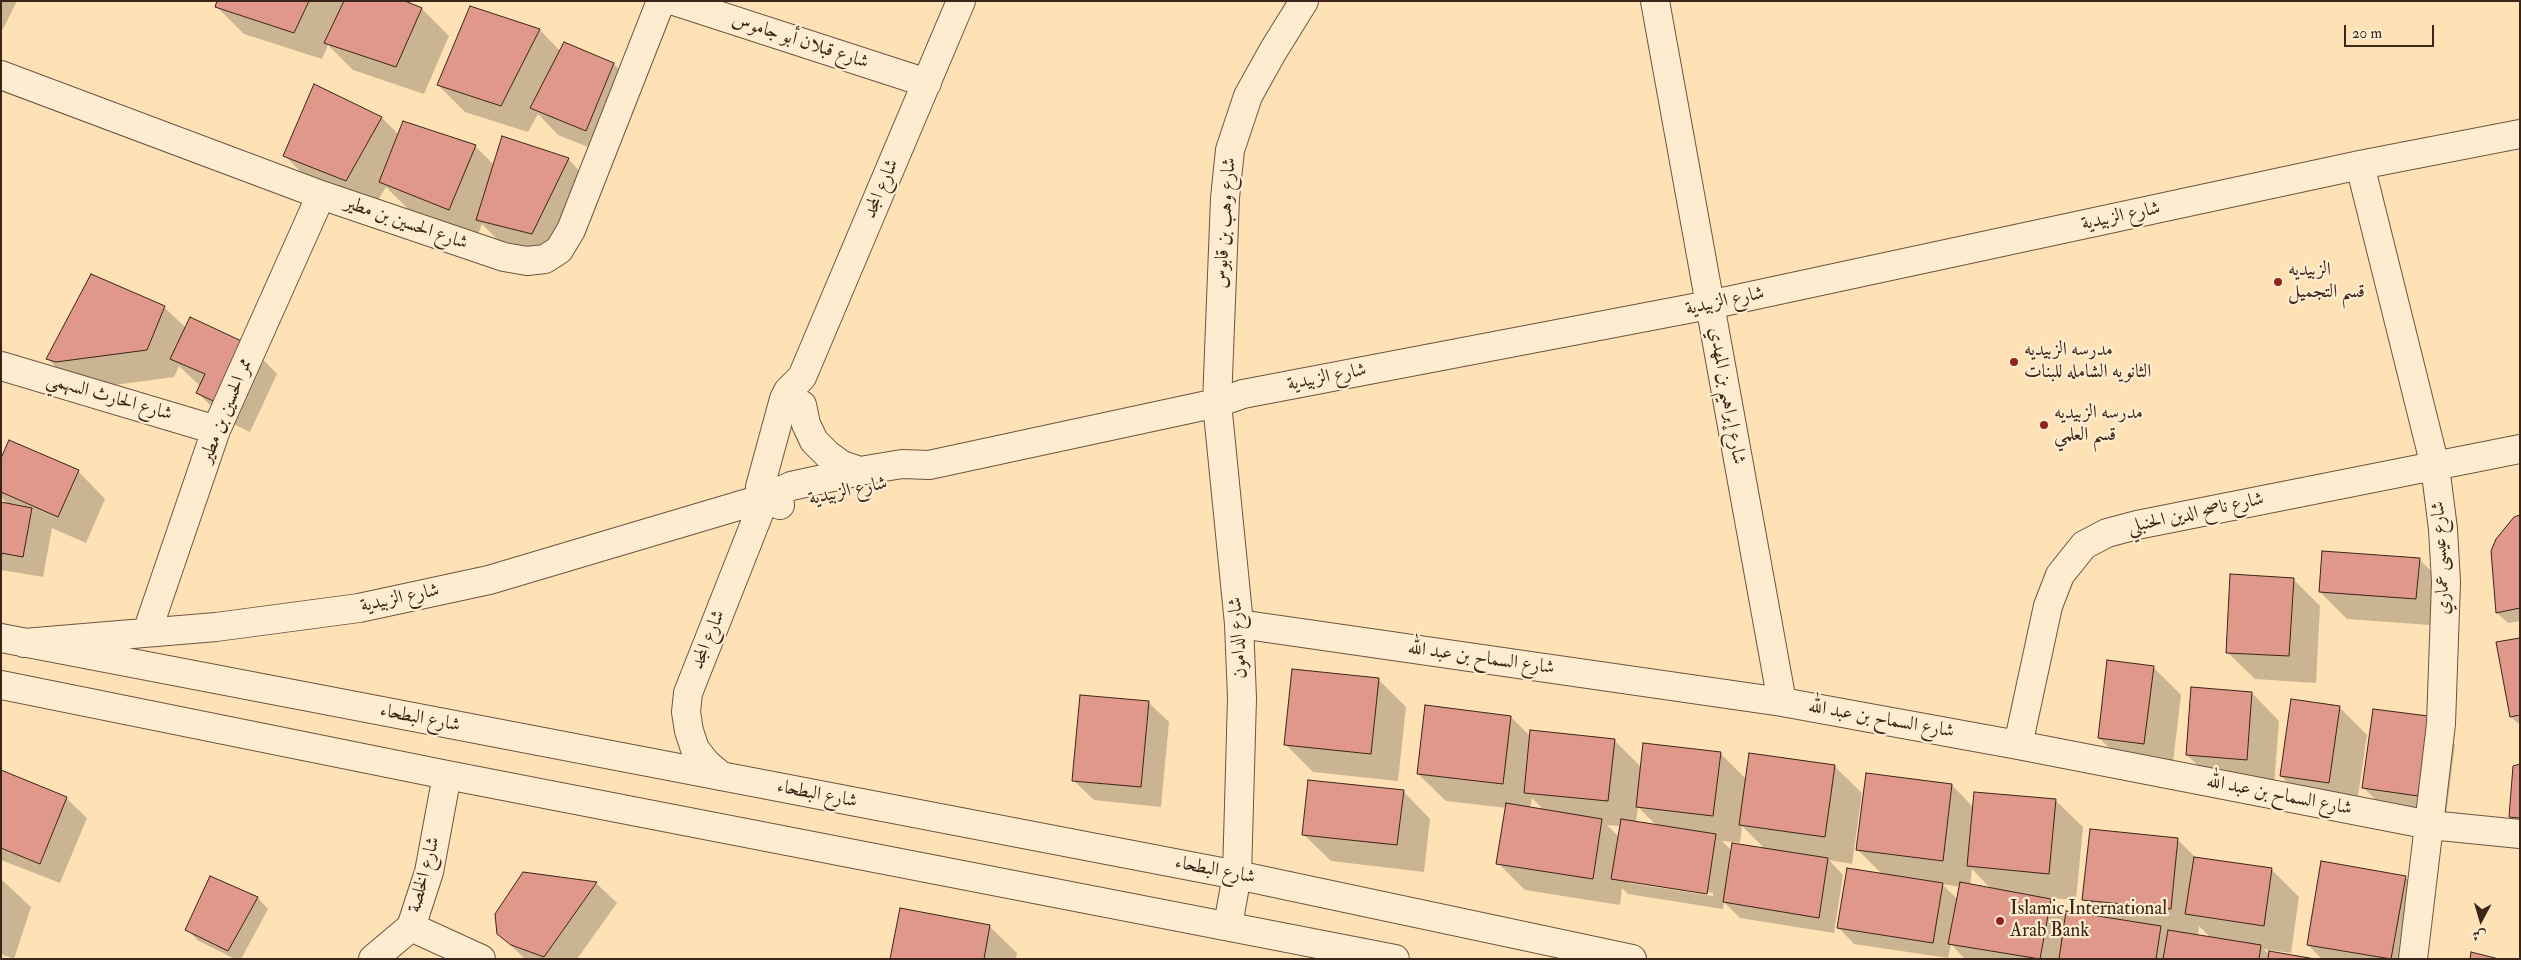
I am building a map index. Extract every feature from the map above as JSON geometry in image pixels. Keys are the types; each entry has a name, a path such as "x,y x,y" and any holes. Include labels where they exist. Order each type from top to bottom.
{"street":[{"name":"شارع الحسين بن مطير","path":"1,75 321,195 504,257 527,262 545,259 558,250 571,230 661,1"},
{"name":"شارع قبلان أبو جاموس","path":"674,1 927,83"},
{"name":"شارع المجد","path":"765,498 760,487 784,399 788,391 802,377 961,1"},
{"name":"شارع وهب بن قابوس","path":"1217,403 1222,247 1230,150 1248,96 1304,1"},
{"name":"شارع إبراهيم بن المهدي","path":"1657,2 1709,306 1782,702"},
{"name":"شارع الزبيدية","path":"12,640 225,626 367,606 489,580 765,498 791,486 902,464 929,465 1217,403 1243,394 1709,306 2360,165 2520,134"},
{"name":"شارع عيسى عماري","path":"2360,165 2435,466 2443,529 2446,582 2441,724 2413,959"},
{"name":"ممر الحسين بن مطير","path":"147,632 216,430 321,195"},
{"name":"شارع الحارث السهمي","path":"1,366 216,430"},
{"name":"شارع المجد","path":"721,776 707,764 696,748 689,731 686,712 688,693 765,498 775,483 802,406 802,377"},
{"name":"شارع الدامون","path":"1217,403 1240,624 1242,734 1237,875 1228,925"},
{"path":"802,406 806,424 814,440 827,454 842,465 860,471"},
{"path":"702,517 738,486 769,449"},
{"name":"شارع ناصح الدين الحنبلي","path":"2018,745 2048,606 2060,576 2084,545 2107,533 2137,525 2520,449"},
{"name":"شارع الزبيدية","path":"765,498 774,504 786,505 892,484 918,474 929,465"},
{"name":"شارع السماح بن عبد الله","path":"1240,624 1782,702 2018,745 2430,825 2520,834"},
{"name":"شارع البطحاء","path":"12,640 1237,875 1632,959"},
{"path":"1,685 447,775 1228,925 1395,959"},
{"name":"شارع الخلصة","path":"373,959 411,927 429,872 447,775"},
{"path":"411,927 481,959"}],"building":[{"path":"217,1 309,1 294,33 215,7"},
{"path":"344,1 405,1 422,8 396,67 324,43"},
{"path":"470,6 540,29 501,106 437,85"},
{"path":"564,42 614,63 586,131 530,108"},
{"path":"314,84 382,117 346,181 283,156"},
{"path":"403,121 476,145 449,210 379,182"},
{"path":"502,136 569,158 532,234 476,220"},
{"path":"91,274 165,306 147,350 56,362 46,359"},
{"path":"190,317 250,345 222,405 196,393 205,374 170,359"},
{"path":"9,440 79,470 58,517 1,492 1,458"},
{"path":"1,502 32,508 23,557 1,553"},
{"path":"2520,515 2520,608 2496,613 2491,551 2496,539 2514,517"},
{"path":"2322,551 2420,558 2416,599 2319,592"},
{"path":"2230,574 2294,578 2289,656 2226,653"},
{"path":"2520,638 2520,715 2510,717 2496,642"},
{"path":"2107,660 2154,666 2144,744 2098,738"},
{"path":"1292,669 1379,678 1371,754 1284,745"},
{"path":"2191,687 2252,692 2247,760 2186,755"},
{"path":"1080,695 1149,701 1141,787 1072,781"},
{"path":"2291,699 2340,706 2329,783 2280,776"},
{"path":"1425,705 1511,716 1503,784 1417,774"},
{"path":"2373,709 2428,716 2418,796 2362,788"},
{"path":"1530,730 1615,739 1608,801 1524,793"},
{"path":"1643,743 1721,752 1713,816 1636,807"},
{"path":"1749,753 1835,765 1825,837 1739,825"},
{"path":"2520,764 2520,818 2509,817 2513,766"},
{"path":"1,770 67,797 40,864 1,848"},
{"path":"1866,773 1952,784 1943,861 1856,850"},
{"path":"1308,780 1404,790 1397,845 1302,835"},
{"path":"1974,792 2056,799 2049,874 1967,866"},
{"path":"1506,803 1602,819 1593,879 1496,864"},
{"path":"1621,819 1716,834 1707,894 1611,879"},
{"path":"2090,829 2178,838 2171,909 2082,900"},
{"path":"1732,843 1828,858 1819,918 1723,902"},
{"path":"2194,857 2272,868 2264,926 2185,914"},
{"path":"2321,861 2406,876 2391,959 2307,945"},
{"path":"1847,868 1943,883 1933,943 1837,928"},
{"path":"523,872 597,882 544,957 511,945 497,934 495,914"},
{"path":"210,876 258,897 228,951 185,930"},
{"name":"Islamic International Arab Bank","path":"1960,882 2051,899 2040,959 1948,944"},
{"path":"900,908 990,925 984,959 890,959"},
{"path":"2066,911 2161,926 2156,959 2059,959"},
{"path":"2168,930 2261,945 2259,959 2163,959"},
{"path":"2269,951 2315,959 2268,959"},
{"path":"2471,952 2499,959 2470,959"}],"place":[{"name":"الزبيديه قسم التجميل","path":"2278,282"},
{"name":"مدرسه الزبيديه الثانويه الشامله للبنات","path":"2014,362"},
{"name":"مدرسه الزبيديه قسم العلمي","path":"2044,425"},
{"name":"Islamic International Arab Bank","path":"2000,921"}]}
